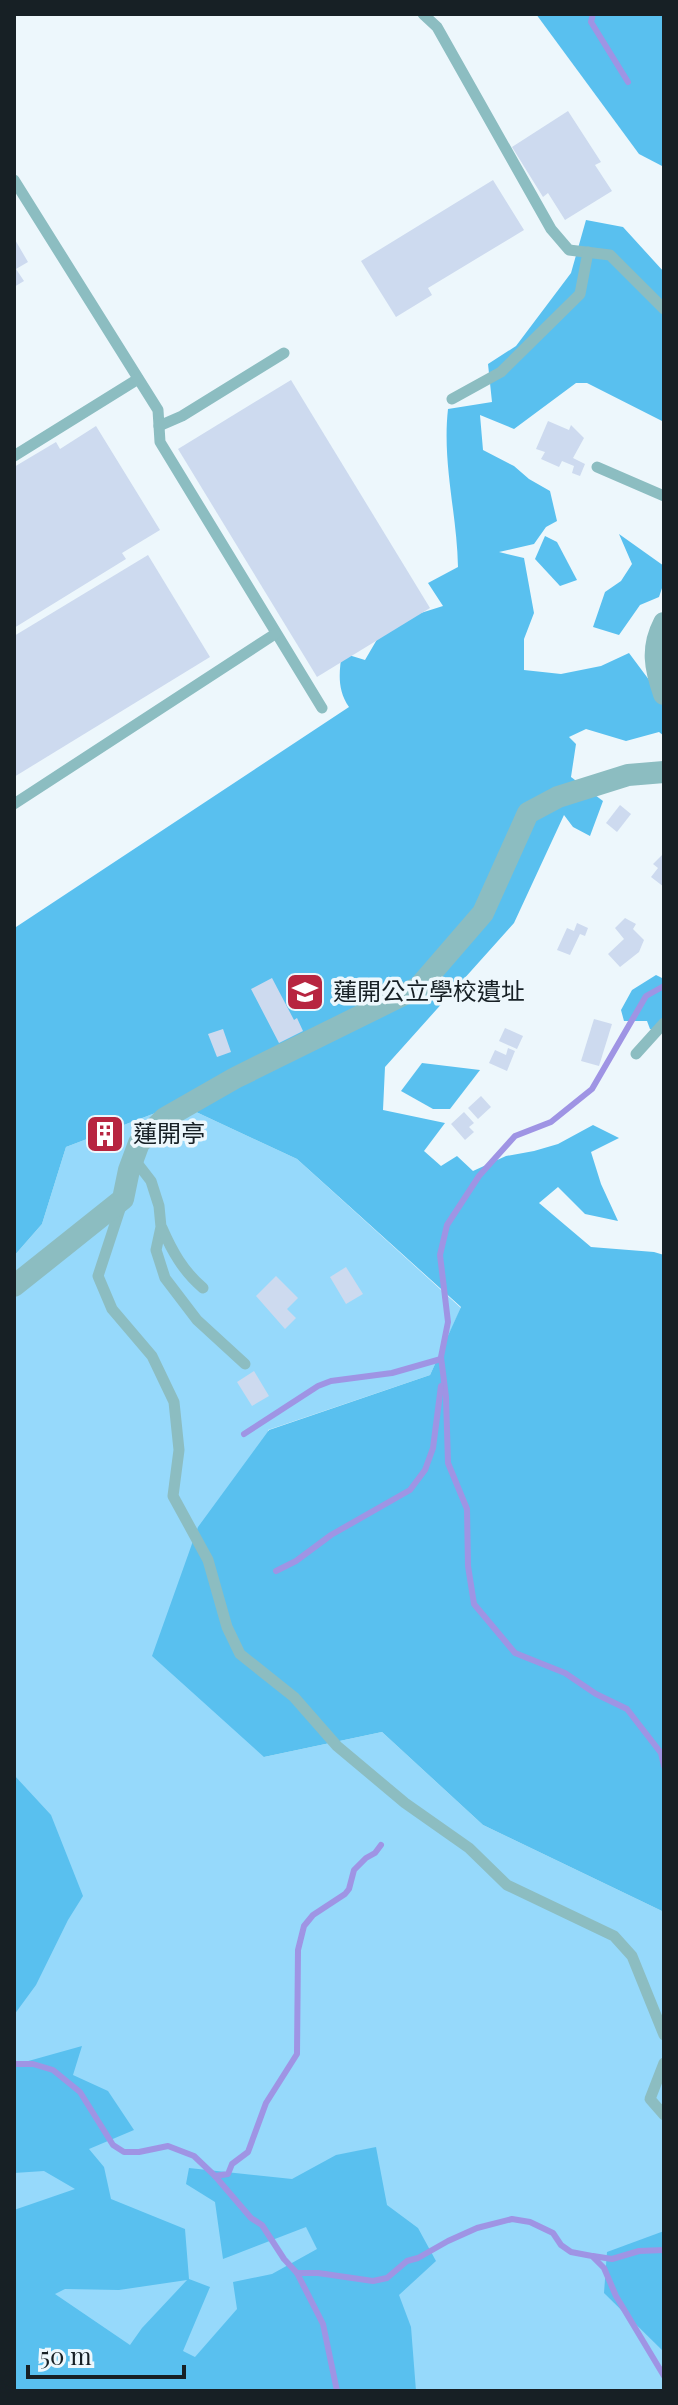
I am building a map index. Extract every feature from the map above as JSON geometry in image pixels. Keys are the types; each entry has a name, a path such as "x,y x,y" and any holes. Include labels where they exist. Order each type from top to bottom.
{"street":[{"path":"664,623 655,639 657,674 664,694"},
{"path":"14,1286 123,1199 139,1143 165,1118 235,1078 419,987 483,913 528,813 558,797 628,775 664,772"}],"lane":[{"path":"423,14 437,27 551,229 569,250 610,255 664,309"},
{"path":"14,180 158,410 160,442 322,708"},
{"path":"452,399 501,372 580,294 588,252"},
{"path":"159,426 182,416 284,353"},
{"path":"14,456 138,379"},
{"path":"597,467 664,496"},
{"path":"14,804 275,634"},
{"path":"636,1054 664,1023"},
{"path":"133,1159 151,1181 159,1206 161,1227 156,1250 165,1278 197,1320 245,1364"},
{"path":"123,1199 98,1276 112,1309 152,1356 174,1402 179,1450 173,1496 208,1560 227,1627 240,1654 294,1697 337,1746 405,1803 469,1848 507,1885 614,1936 632,1956 664,2035"},
{"path":"161,1227 189,1276 203,1288"},
{"path":"664,2063 650,2099 664,2115"}],"shaded area":[{"path":"536,14 664,14 664,167 639,154"},
{"path":"586,220 623,227 664,272 664,422 587,383 576,383 514,429 480,415 483,450 514,466 550,491 557,521 546,527 534,544 499,552 524,558 534,613 524,639 524,670 561,674 601,666 629,653 664,700 664,736 659,732 626,741 586,729 569,737 576,744 571,777 603,801 590,836 573,827 564,815 514,923 385,1067 383,1110 445,1123 424,1151 441,1166 457,1156 473,1171 506,1156 558,1144 593,1125 619,1138 591,1152 618,1221 585,1214 558,1187 539,1203 591,1247 664,1255 664,1912 483,1825 382,1732 264,1757 152,1656 198,1527 269,1430 430,1375 461,1307 297,1159 179,1104 66,1147 42,1224 14,1256 14,924 16,927 349,707 341,687 342,653 365,660 386,624 443,606 428,583 458,567 448,469 448,409 492,402 488,364 516,346 571,273"},
{"path":"619,534 664,566 664,582 659,597 640,605 619,635 593,627 605,592 621,581 632,564"},
{"path":"545,536 557,542 577,580 560,586 535,559"},
{"path":"656,975 664,979 664,1032 650,1029 647,1021 624,1021 621,1010 632,990"},
{"path":"422,1063 480,1070 450,1109 433,1109 401,1091"},
{"path":"179,1104 297,1159 461,1308 430,1375 268,1430 264,1757 382,1732 483,1825 664,1912 664,2391 35,2391 14,2362 14,1256 42,1224 66,1147"},
{"path":"14,1775 51,1815 83,1896 36,1985 14,2015"},
{"path":"82,2046 73,2075 108,2091 134,2130 89,2149 104,2167 111,2199 185,2229 189,2279 210,2287 183,2351 195,2357 237,2309 233,2282 272,2274 317,2249 306,2227 223,2259 215,2202 186,2184 189,2168 292,2179 336,2155 376,2147 387,2205 418,2228 436,2261 399,2295 411,2327 416,2391 14,2391 14,2210 75,2189 44,2171 14,2173 14,2065","holes":["187,2280 130,2345 55,2294 65,2289 119,2290"]},
{"path":"664,2231 664,2352 604,2293 607,2252"}],"building":[{"path":"568,111 601,162 595,165 612,191 565,220 548,193 543,197 512,147"},
{"path":"493,180 524,230 428,288 432,295 396,317 361,261"},
{"path":"14,238 28,262 16,269 24,281 14,287"},
{"path":"291,380 430,608 317,677 178,449"},
{"path":"548,421 569,430 571,425 584,438 573,458 585,464 580,476 572,473 574,466 562,461 559,467 541,459 545,452 536,449"},
{"path":"96,426 160,530 122,553 126,559 14,628 14,467 56,442 60,449"},
{"path":"148,555 210,657 14,777 14,636"},
{"path":"620,805 631,814 617,832 606,823"},
{"path":"664,853 664,887 651,877 658,868 653,864"},
{"path":"625,918 636,924 633,929 644,940 639,952 620,967 608,954 624,939 615,928"},
{"path":"577,923 588,928 585,936 580,934 570,955 557,950 567,928 574,931"},
{"path":"272,978 303,1031 279,1043 251,989"},
{"path":"594,1019 612,1024 599,1066 581,1061"},
{"path":"505,1028 523,1036 517,1049 499,1041"},
{"path":"223,1029 231,1052 217,1057 208,1034"},
{"path":"508,1048 515,1051 507,1071 489,1063 495,1050 506,1055"},
{"path":"481,1096 491,1107 478,1119 468,1108"},
{"path":"464,1112 474,1123 469,1127 474,1132 465,1140 451,1124"},
{"name":"蓮開亭","path":"100,1125 114,1130 109,1144 95,1139"},
{"path":"346,1267 363,1294 346,1304 330,1277"},
{"path":"276,1276 298,1298 287,1309 296,1318 285,1329 256,1296"},
{"path":"254,1371 269,1396 252,1406 237,1382"}],"waterway":[{"path":"593,14 591,22 628,82"},
{"path":"664,986 646,996 592,1089 551,1122 515,1136 479,1176 447,1225 440,1255 448,1322 441,1357 448,1463 467,1509 468,1566 474,1604 515,1653 565,1673 596,1694 627,1709 661,1753 664,1766"},
{"path":"244,1434 318,1386 331,1381 392,1373 441,1359"},
{"path":"276,1571 410,1490 425,1470 433,1448 441,1386"},
{"path":"215,2176 228,2174 232,2164 248,2152 266,2103 297,2054 298,1950 304,1926 313,1915 345,1894 354,1870 381,1845"},
{"path":"14,2064 33,2064 53,2070 80,2092 113,2145 124,2152 168,2146 194,2156 215,2176 251,2218 262,2225 297,2273 323,2324 337,2391"},
{"path":"297,2273 373,2281 387,2278 407,2261 477,2228 512,2219 530,2222 553,2233 561,2245 571,2252 592,2256 604,2268 616,2296 664,2376"},
{"path":"593,2256 612,2259 639,2251 664,2250"}],"place":[{"name":"蓮開公立學校遺址","path":"305,992"},
{"name":"蓮開亭","path":"105,1134"}]}
